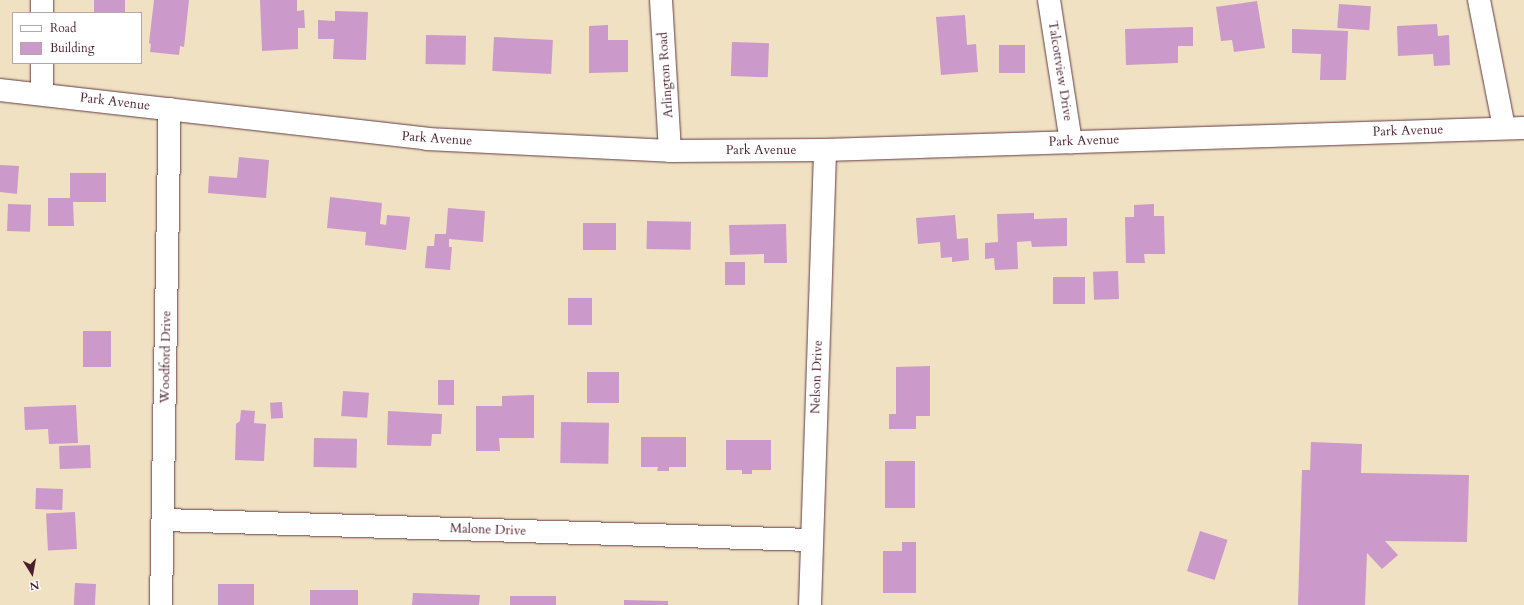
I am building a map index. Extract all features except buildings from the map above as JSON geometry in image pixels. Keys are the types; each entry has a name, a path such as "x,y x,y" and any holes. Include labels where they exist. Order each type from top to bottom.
{"street":[{"path":"42,0 42,12"},
{"name":"Arlington Road","path":"661,0 670,150"},
{"name":"Talcottview Drive","path":"1049,0 1071,142"},
{"path":"1479,0 1514,128"},
{"path":"42,64 42,94"},
{"name":"Park Avenue","path":"0,90 427,139 670,150 825,150 1514,128"},
{"name":"Woodford Drive","path":"161,605 164,520 170,109"},
{"name":"Nelson Drive","path":"810,605 825,150"},
{"name":"Malone Drive","path":"164,520 812,540"}]}
